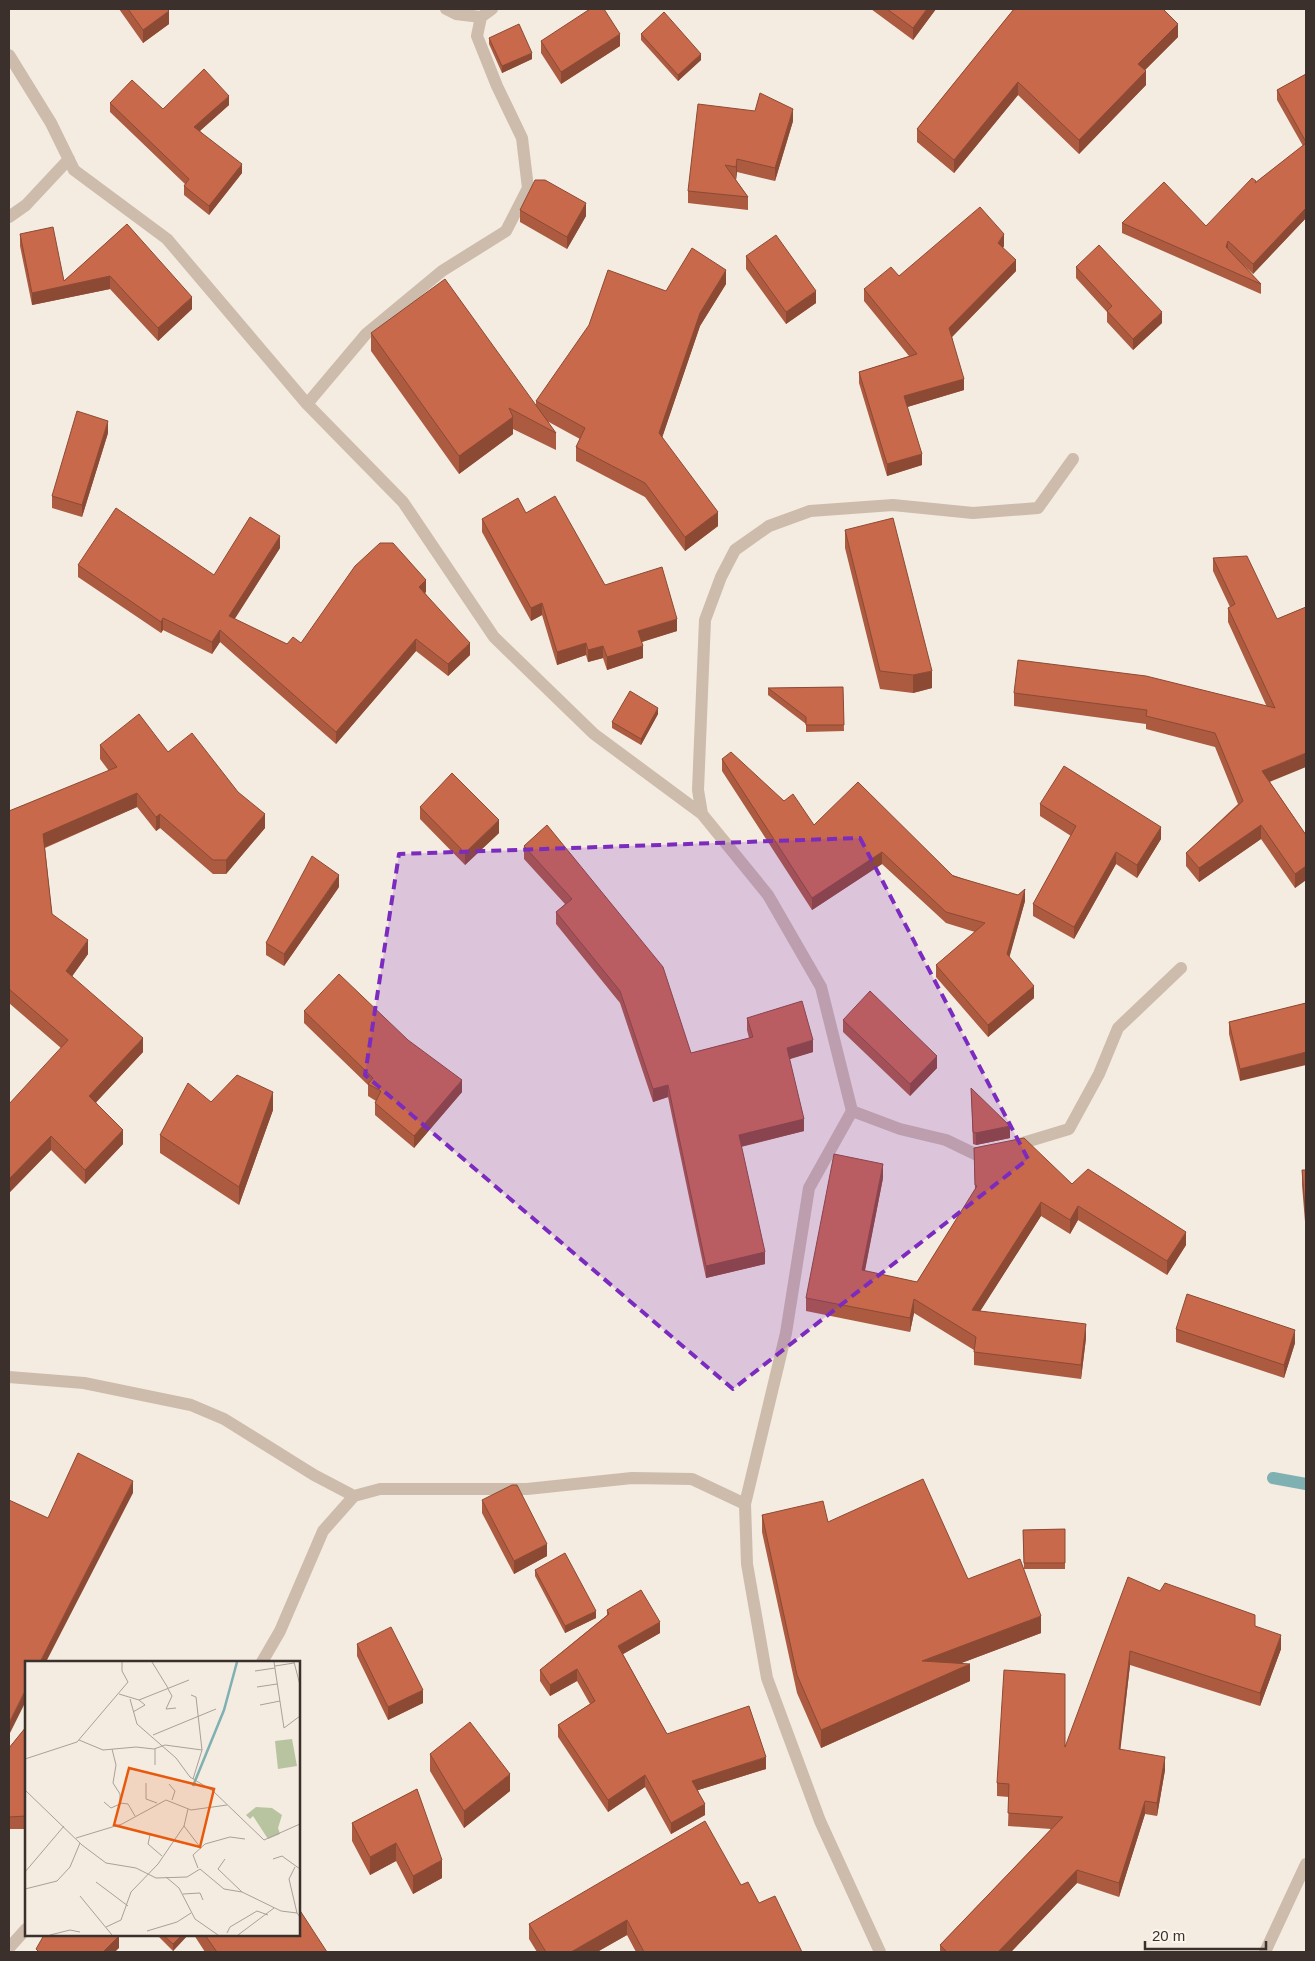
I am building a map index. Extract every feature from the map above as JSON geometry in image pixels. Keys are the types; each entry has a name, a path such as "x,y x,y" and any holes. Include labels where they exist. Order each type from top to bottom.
{"street":[{"path":"446,9 456,14 481,17"},
{"path":"307,404 366,334 442,271 506,231 528,188 522,138 497,86 477,36 481,17 492,9"},
{"path":"9,55 51,123 74,170 167,239 307,404 403,502 494,637 594,734 702,814 768,895 821,987 852,1111 809,1188 786,1333 745,1504 747,1564 767,1678 820,1822 880,1952"},
{"path":"9,217 26,204 69,159"},
{"path":"702,814 698,780 705,620 721,577 735,550 769,526 810,511 893,504 973,513 1038,508 1073,459"},
{"path":"852,1111 900,1129 946,1140 975,1154 1027,1143 1069,1129 1099,1074 1118,1028 1181,968"},
{"path":"9,1377 84,1383 191,1405 224,1419 314,1475 354,1496"},
{"path":"263,1661 280,1631 323,1531 354,1496 380,1489 527,1489 632,1478 692,1479 745,1504"},
{"path":"1265,1952 1306,1864"},
{"path":"9,1948 25,1930"}],"highlighted area":[{"path":"860,838 1028,1159 733,1389 365,1075 399,854"}],"building":[{"path":"128,9 167,9 169,11 143,30"},
{"path":"590,9 604,9 620,34 561,72 541,41"},
{"path":"887,9 927,9 913,28"},
{"path":"1014,9 1163,9 1178,24 1138,64 1146,71 1079,140 1018,82 954,160 917,129"},
{"path":"664,12 701,54 678,75 641,34"},
{"path":"519,24 532,53 502,66 489,38"},
{"path":"204,69 229,96 194,127 242,164 209,206 184,186 189,179 110,103 132,80 163,109"},
{"path":"1306,74 1306,142 1277,90"},
{"path":"760,93 793,109 775,168 737,159 736,167 725,165 748,197 688,191 698,104 755,111"},
{"path":"1306,143 1306,208 1253,264 1228,241 1226,247 1261,284 1122,223 1164,182 1206,226 1252,178 1256,181 1255,183"},
{"path":"535,180 545,180 586,203 567,237 520,210"},
{"path":"980,207 1004,234 998,243 1016,260 949,328 964,379 904,396 922,454 887,464 859,372 917,354 864,289 891,267 899,276"},
{"path":"127,224 192,297 158,328 110,276 32,293 20,234 53,227 64,281"},
{"path":"776,235 816,291 786,312 746,256"},
{"path":"1099,245 1162,312 1133,339 1107,311 1112,306 1076,267"},
{"path":"692,248 726,270 700,313 659,433 718,512 685,537 645,483 576,447 585,428 536,401 589,325 608,270 666,291"},
{"path":"445,279 556,433 509,408 513,417 459,456 371,333"},
{"path":"77,411 108,421 82,505 52,496"},
{"path":"555,496 605,585 662,567 677,619 638,631 643,646 607,657 603,646 588,650 586,643 557,652 542,603 531,608 482,519 518,498 526,513"},
{"path":"116,508 214,575 250,517 280,536 229,616 287,644 293,637 301,643 355,566 380,543 393,543 426,580 419,587 470,643 448,664 416,639 336,732 220,630 212,642 163,618 161,622 78,565"},
{"path":"893,518 932,671 913,675 880,671 845,530"},
{"path":"1247,556 1277,619 1306,607 1306,753 1262,771 1306,835 1306,866 1295,874 1261,825 1199,868 1186,853 1243,801 1215,733 1146,716 1147,710 1014,693 1018,660 1146,676 1275,708 1228,608 1235,604 1213,558"},
{"path":"843,687 844,725 806,725 806,717 768,688"},
{"path":"630,691 658,708 641,739 612,722"},
{"path":"139,714 168,752 192,733 238,792 265,814 226,860 213,860 160,814 156,817 137,793 43,834 52,914 88,940 66,971 143,1038 89,1096 123,1130 85,1170 51,1136 9,1179 9,1104 68,1040 9,989 9,811 117,767 100,745"},
{"path":"731,752 784,801 793,794 814,825 858,782 953,876 1018,895 1025,889 1007,954 1034,986 988,1025 936,965 985,923 946,912 882,852 812,898 722,759"},
{"path":"1064,766 1161,827 1137,865 1116,852 1074,927 1033,904 1076,826 1040,804"},
{"path":"452,773 499,820 465,853 420,807"},
{"path":"547,825 663,967 691,1053 753,1037 747,1018 802,1001 813,1040 787,1048 804,1119 739,1135 765,1252 706,1266 668,1085 653,1089 620,991 556,912 572,899 524,846"},
{"path":"312,856 339,875 284,954 266,943"},
{"path":"339,974 408,1040 462,1080 414,1136 375,1103 381,1091 368,1084 373,1078 304,1011"},
{"path":"870,991 937,1056 910,1084 843,1020"},
{"path":"1306,1003 1306,1052 1240,1069 1229,1022"},
{"path":"237,1075 273,1092 239,1187 160,1135 188,1083 211,1102"},
{"path":"971,1088 1010,1126 973,1132"},
{"path":"1024,1138 1072,1184 1088,1169 1186,1232 1167,1261 1078,1206 1070,1220 1041,1202 972,1310 1086,1324 1081,1365 974,1352 976,1337 914,1299 910,1318 806,1298 834,1154 883,1164 862,1270 917,1282 977,1186 975,1185 974,1148"},
{"path":"1302,1170 1306,1170 1306,1220"},
{"path":"1187,1294 1295,1330 1284,1365 1176,1329"},
{"path":"78,1453 133,1481 41,1661 25,1661 25,1691 9,1723 9,1500 48,1518"},
{"path":"923,1479 968,1579 1020,1559 1041,1616 922,1661 970,1664 821,1730 797,1675 762,1515 823,1501 828,1522"},
{"path":"512,1485 517,1485 547,1544 514,1561 482,1500"},
{"path":"1065,1529 1065,1563 1024,1563 1023,1530"},
{"path":"565,1553 596,1611 565,1626 535,1570"},
{"path":"1128,1577 1160,1591 1165,1583 1255,1615 1255,1626 1281,1635 1260,1693 1130,1651 1119,1749 1165,1757 1157,1803 1145,1801 1119,1883 1077,1870 998,1952 947,1952 940,1945 1063,1817 1008,1813 1009,1784 997,1783 1004,1670 1065,1674 1065,1747"},
{"path":"641,1590 660,1622 618,1646 667,1734 749,1706 766,1757 692,1781 705,1804 671,1823 645,1775 608,1800 558,1725 595,1701 577,1669 550,1685 540,1670 609,1614 607,1610"},
{"path":"391,1627 423,1690 388,1707 357,1644"},
{"path":"470,1722 510,1774 464,1811 430,1754"},
{"path":"25,1728 25,1816 9,1817 9,1748"},
{"path":"417,1789 442,1860 413,1876 396,1843 370,1857 352,1823"},
{"path":"705,1821 741,1885 748,1882 759,1903 775,1896 802,1952 644,1952 627,1920 571,1952 546,1952 529,1924"},
{"path":"300,1911 327,1952 217,1952 206,1936 300,1936"},
{"path":"43,1936 119,1936 103,1952 39,1952 36,1949"},
{"path":"164,1936 181,1936 173,1944"}],"waterway":[{"path":"1273,1478 1306,1484"}]}
